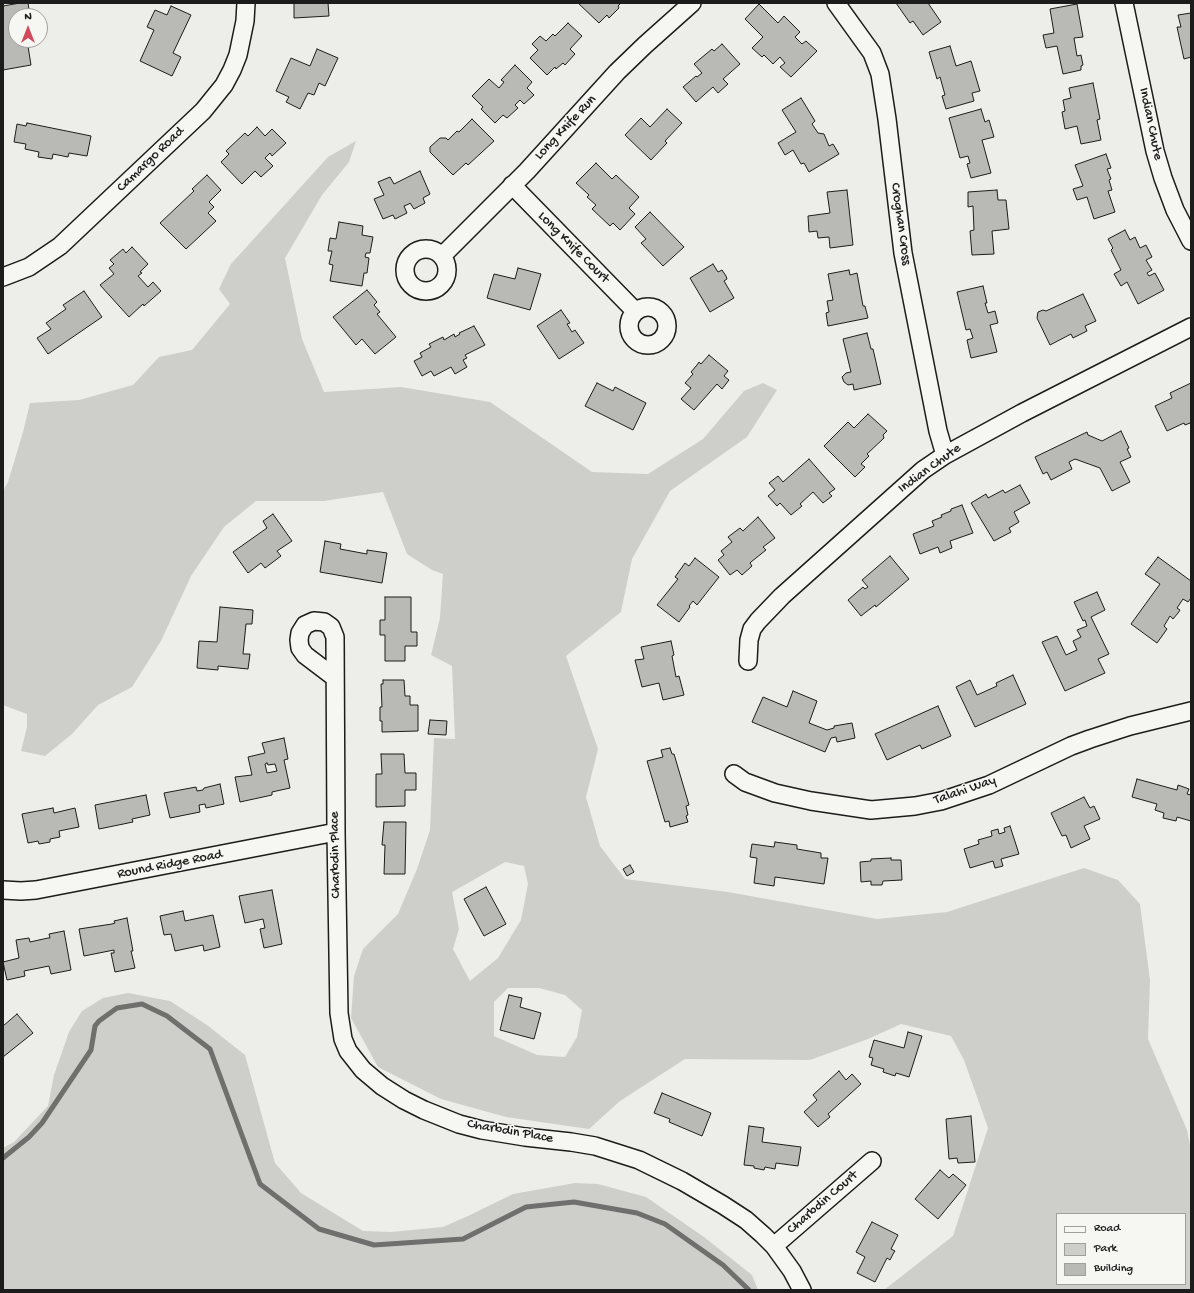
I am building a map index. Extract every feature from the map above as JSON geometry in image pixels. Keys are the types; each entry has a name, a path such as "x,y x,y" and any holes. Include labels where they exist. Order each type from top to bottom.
{"street":[{"name":"Camargo Road","path":"3,277 29,267 60,246 203,111 224,85 236,60 243,37 246,3"},
{"name":"Long Knife Run","path":"442,256 512,185 617,72 645,44 692,3"},
{"name":"Croghan Cross","path":"836,3 872,53 880,74 903,252 938,431 945,455"},
{"name":"Indian Chute","path":"1124,3 1163,178 1175,210 1191,241"},
{"name":"Long Knife Court","path":"512,185 635,311"},
{"name":"Indian Chute","path":"748,661 749,640 752,629 758,621 782,596 923,470 945,455 1022,413 1191,327"},
{"name":"Charbdin Place","path":"334,676 341,1027 348,1051 363,1070 382,1086 404,1100 424,1110 459,1124 482,1130 525,1137 595,1146 638,1160 682,1181 746,1220 774,1246 792,1271 802,1290"},
{"name":"Talahi Way","path":"734,774 745,782 775,793 811,801 872,810 915,806 941,801 989,785 1090,739 1130,726 1191,711"},
{"name":"Round Ridge Road","path":"3,890 20,892 36,890 336,832"},
{"name":"Charbdin Court","path":"774,1246 872,1161"}],"green space":[{"path":"356,141 349,162 322,195 285,258 302,339 324,392 401,387 490,402 592,472 648,474 703,439 744,391 763,383 777,390 747,437 670,491 632,559 621,612 566,656 598,749 586,797 600,846 625,879 728,892 877,919 947,912 1084,868 1118,880 1140,904 1150,980 1148,1039 1187,1130 1191,1150 1191,1290 884,1290 953,1236 988,1128 964,1060 951,1036 901,1024 868,1039 810,1060 685,1059 620,1101 589,1129 506,1117 441,1099 378,1067 351,1018 354,976 363,949 398,914 417,869 430,830 434,738 455,739 452,666 431,655 440,618 443,574 432,570 407,554 383,492 324,501 256,501 224,527 191,576 161,641 132,687 98,705 72,734 45,756 21,751 27,727 27,714 3,705 3,491 8,482 30,403 79,400 133,385 159,357 192,350 230,304 219,289 231,264 328,157","holes":["505,862 524,866 528,884 521,920 498,958 470,981 453,949 459,929 452,892","508,988 539,988 565,995 582,1010 577,1037 565,1057 537,1055 494,1036 494,1002"]},
{"path":"128,993 170,1001 207,1025 245,1055 275,1163 301,1193 363,1231 391,1232 443,1227 513,1194 575,1183 598,1184 646,1197 704,1237 752,1275 758,1290 3,1290 3,1148 14,1142 48,1106 54,1075 69,1032 82,1011 103,998"}],"building":[{"path":"28,3 29,8 8,8 8,48 28,48 31,65 3,70 3,6"},
{"path":"294,3 328,3 329,16 294,18"},
{"path":"578,3 621,3 618,6 619,8 609,18 607,15 599,23"},
{"path":"896,3 928,3 941,22 923,35 913,21 910,23"},
{"path":"759,4 778,23 784,16 800,32 795,37 802,44 806,41 817,51 791,77 780,67 785,63 780,57 773,64 764,55 762,57 752,48 763,37 745,19"},
{"path":"1077,4 1083,37 1074,38 1077,56 1081,55 1083,65 1081,66 1081,70 1063,74 1057,46 1046,48 1043,35 1054,33 1050,9"},
{"path":"171,6 191,15 173,53 181,57 172,76 140,61 154,30 147,27 155,10 167,15"},
{"path":"1191,13 1191,57 1184,59 1177,27 1181,27 1178,15"},
{"path":"568,23 582,36 570,49 575,54 565,65 563,63 556,69 555,67 547,75 530,58 538,50 532,44 540,36 546,41 553,34 555,36"},
{"path":"722,44 740,64 723,79 728,84 718,93 713,87 696,102 683,87 702,73 694,64 712,49 714,51"},
{"path":"950,46 956,66 971,61 980,91 972,93 974,101 946,109 942,96 945,95 940,77 937,79 929,52"},
{"path":"317,49 338,58 325,86 319,83 314,95 308,93 300,109 286,102 289,97 276,91 291,58 310,66"},
{"path":"515,65 532,82 527,88 534,95 524,104 520,100 515,105 518,108 507,118 503,115 495,123 481,109 483,107 472,96 489,79 499,88 504,82 501,80"},
{"path":"1093,83 1100,119 1097,120 1101,140 1081,144 1077,126 1065,129 1062,112 1065,111 1063,100 1071,98 1069,88"},
{"path":"801,98 815,121 812,124 818,133 824,134 829,146 833,144 839,154 809,172 804,163 801,164 793,150 785,155 778,143 796,132 782,110"},
{"path":"667,109 682,123 665,141 667,143 651,160 625,135 641,118 650,127"},
{"path":"981,109 985,122 989,120 994,137 982,140 991,173 971,178 967,164 970,163 968,156 960,158 949,118"},
{"path":"472,119 494,141 468,165 466,163 453,175 430,152 430,147 440,138 446,138 448,140 457,131 459,132"},
{"path":"27,123 91,136 87,156 69,153 68,157 53,154 52,159 38,157 39,152 25,149 26,144 14,142 17,124 26,126"},
{"path":"257,127 265,136 272,129 286,143 272,156 270,153 265,158 273,166 261,177 255,171 242,184 221,162 229,154 226,151 228,149 245,133 248,136"},
{"path":"1106,154 1111,168 1107,169 1111,179 1109,180 1112,190 1108,191 1115,212 1094,219 1087,197 1077,200 1073,189 1083,186 1075,165"},
{"path":"596,163 612,179 616,175 639,197 629,208 635,214 620,230 613,223 610,226 592,209 596,205 587,197 589,195 576,183"},
{"path":"420,171 430,194 423,198 425,203 414,209 410,203 404,206 407,213 395,219 393,215 383,219 374,199 384,195 378,182 390,177 394,184"},
{"path":"207,175 221,190 209,202 214,207 208,213 216,221 186,249 160,223 194,191 192,189"},
{"path":"847,190 853,245 830,248 829,237 818,238 817,231 809,232 808,216 830,213 827,192"},
{"path":"997,190 998,200 1006,200 1009,229 992,231 994,254 972,255 970,231 974,230 973,206 968,207 968,192"},
{"path":"650,212 684,247 663,266 641,243 646,239 635,227"},
{"path":"339,222 363,226 362,235 373,237 370,253 366,253 365,257 369,258 367,273 364,273 362,286 330,281 333,265 329,264 332,251 328,251 330,238 336,239"},
{"path":"1125,230 1130,240 1135,237 1140,248 1146,245 1152,257 1146,260 1152,270 1147,273 1149,276 1155,273 1164,290 1138,304 1127,282 1121,286 1114,274 1121,270 1111,250 1113,248 1108,239"},
{"path":"132,247 148,264 138,276 148,287 153,282 161,291 144,306 143,304 129,317 100,285 114,274 109,268 114,264 110,260 123,249 126,253"},
{"path":"713,264 718,272 722,270 726,276 727,279 724,281 734,298 710,312 690,278"},
{"path":"518,268 541,274 530,310 487,298 494,274 515,279"},
{"path":"849,270 850,275 857,273 863,306 865,306 868,318 828,326 826,313 829,312 827,301 833,300 828,274"},
{"path":"983,286 988,313 995,311 998,323 990,325 997,352 971,358 967,340 973,338 970,329 966,330 957,292"},
{"path":"367,290 377,302 374,305 380,312 377,314 396,337 375,354 362,339 356,345 333,317"},
{"path":"84,291 102,317 48,354 37,338 51,329 46,323 66,309 63,305"},
{"path":"1083,294 1096,321 1085,326 1087,331 1073,338 1071,334 1050,345 1037,318 1038,312 1043,310 1046,311"},
{"path":"561,310 570,323 567,324 572,332 575,330 584,343 559,359 537,326"},
{"path":"474,326 485,345 465,355 467,358 463,360 467,367 455,374 451,367 434,376 431,371 422,376 414,361 422,357 420,353 431,347 429,344 443,337 444,340 454,334 455,337 460,334 459,333"},
{"path":"867,333 871,349 873,349 881,384 854,390 853,384 848,385 844,382 842,377 846,373 851,372 843,339"},
{"path":"709,355 728,371 724,376 729,380 722,389 717,384 694,410 681,399 691,388 685,383 693,374 691,372 699,362 701,364"},
{"path":"597,383 613,391 615,387 646,403 633,430 585,406"},
{"path":"1191,383 1191,424 1185,425 1184,423 1167,431 1155,406 1172,398 1170,393"},
{"path":"868,414 887,431 883,435 884,438 867,454 869,456 861,464 865,467 855,477 824,446 848,422 854,428"},
{"path":"1121,431 1129,448 1127,449 1131,457 1120,462 1130,482 1112,491 1100,468 1075,459 1069,462 1072,469 1051,480 1047,472 1043,474 1035,457 1087,432 1088,435 1102,441"},
{"path":"809,459 835,489 829,493 832,496 823,503 813,492 800,504 802,506 791,515 780,503 777,506 768,496 775,490 769,483 778,476 783,482"},
{"path":"1020,485 1030,503 1014,512 1019,522 1009,528 1011,532 994,541 971,503 986,494 988,498 1003,490 1005,493"},
{"path":"962,505 973,533 950,541 952,548 940,553 938,547 920,554 913,534 934,526 932,521 942,517 941,515 951,511 951,509"},
{"path":"273,514 292,541 277,551 281,556 265,568 261,563 248,573 233,552 267,528 263,521"},
{"path":"758,517 775,538 763,547 766,550 750,563 752,566 742,575 737,570 730,575 718,560 724,555 721,551 732,542 728,537 740,528 743,531"},
{"path":"325,541 341,544 340,549 367,554 367,550 387,553 382,583 320,572"},
{"path":"890,556 909,579 876,607 875,605 861,616 848,600 863,587 865,589 868,587 862,580"},
{"path":"1158,557 1191,581 1191,598 1188,602 1183,599 1177,608 1180,610 1178,613 1173,619 1170,616 1164,626 1167,629 1157,643 1131,624 1160,584 1145,574"},
{"path":"695,558 719,577 697,605 693,601 679,622 657,605 678,579 675,577 685,563 689,566"},
{"path":"1097,592 1105,610 1091,617 1109,654 1098,659 1105,673 1065,691 1042,642 1057,636 1066,655 1077,650 1073,641 1081,637 1077,630 1087,626 1074,602"},
{"path":"385,597 411,597 411,632 417,632 417,646 405,646 405,661 385,661 385,635 380,635 380,620 385,620"},
{"path":"220,607 253,610 252,624 246,624 243,654 250,654 248,669 218,666 218,670 197,668 199,641 217,642"},
{"path":"671,641 676,677 679,676 684,695 663,700 659,683 642,687 635,660 644,659 641,647"},
{"path":"1013,675 1026,704 975,727 956,687 970,680 977,695 997,686 996,683"},
{"path":"383,680 404,680 405,696 410,696 410,705 418,705 418,731 382,732 380,707 382,707 381,684 383,684"},
{"path":"793,691 817,701 809,723 827,730 834,728 834,726 852,723 855,738 837,742 836,737 831,738 825,752 752,722 763,697 787,707"},
{"path":"938,706 951,736 922,749 920,745 887,760 875,734"},
{"path":"430,720 447,721 446,735 428,734"},
{"path":"284,738 288,759 284,760 290,788 272,792 272,795 240,802 235,777 252,775 248,757 265,753 262,743","holes":["267,763 268,765 275,764 277,771 267,773 265,764"]},
{"path":"670,748 672,754 674,754 689,805 686,806 688,815 686,816 688,822 670,827 669,821 665,822 647,761 663,757 661,750"},
{"path":"381,754 404,754 405,773 416,773 416,790 405,790 405,806 376,807 376,774 382,774"},
{"path":"1137,779 1177,790 1178,785 1189,789 1187,794 1191,795 1191,821 1177,817 1176,821 1163,818 1164,813 1155,810 1157,804 1132,797"},
{"path":"220,784 224,804 206,808 205,804 199,805 200,812 170,818 164,793 196,787 197,791"},
{"path":"146,795 150,815 132,819 133,822 99,829 95,805"},
{"path":"1084,797 1090,808 1094,806 1100,819 1084,826 1090,839 1071,848 1066,835 1062,836 1051,813"},
{"path":"53,808 54,813 75,808 79,827 59,831 60,837 50,839 50,842 39,844 38,841 28,843 22,814"},
{"path":"384,822 406,822 405,874 384,874 385,845 382,845"},
{"path":"1010,826 1019,854 1001,859 1003,866 995,868 993,861 970,868 964,849 979,844 978,840 992,836 991,831 998,829 999,834 1005,832 1004,828"},
{"path":"775,842 797,845 797,849 821,853 821,858 828,858 824,884 775,877 774,886 754,883 757,858 750,857 752,844 774,847"},
{"path":"891,858 891,860 901,860 902,880 883,881 882,885 871,885 871,881 861,882 860,862 871,861 871,859"},
{"path":"630,865 634,872 627,876 623,869"},
{"path":"486,887 506,924 484,936 464,899"},
{"path":"272,890 282,944 264,948 260,929 265,928 263,919 245,923 239,896"},
{"path":"183,911 185,921 213,915 220,947 204,951 203,945 175,951 171,934 164,935 160,916"},
{"path":"127,918 133,951 131,951 135,968 115,972 111,953 114,953 114,950 84,956 79,929 112,924 115,923 114,921"},
{"path":"64,931 71,970 51,974 49,966 24,971 25,976 7,980 3,962 19,958 16,940 29,938 30,942 50,938 49,934"},
{"path":"509,995 522,998 520,1007 541,1013 534,1039 500,1030"},
{"path":"17,1014 33,1033 3,1057 3,1026"},
{"path":"908,1032 922,1036 909,1077 896,1073 895,1076 883,1072 884,1069 871,1065 873,1058 869,1057 874,1040 904,1048"},
{"path":"839,1071 846,1080 852,1074 861,1084 828,1114 830,1117 818,1127 804,1112 817,1100 813,1095"},
{"path":"662,1093 711,1113 702,1136 669,1122 670,1119 654,1113"},
{"path":"971,1116 975,1162 958,1163 957,1158 949,1159 946,1119"},
{"path":"749,1126 764,1128 762,1142 801,1147 798,1166 776,1163 775,1169 765,1167 764,1170 754,1168 754,1166 744,1165"},
{"path":"940,1170 949,1178 953,1174 966,1185 938,1219 915,1199"},
{"path":"872,1222 898,1235 891,1249 895,1251 890,1260 887,1258 875,1282 857,1273 865,1257 856,1252"}],"waterway":[{"path":"3,1158 29,1137 42,1123 91,1050 95,1026 99,1021 117,1008 142,1004 167,1016 210,1049 260,1184 319,1229 374,1245 463,1239 526,1207 574,1202 637,1213 665,1224 723,1265 749,1290"}]}
